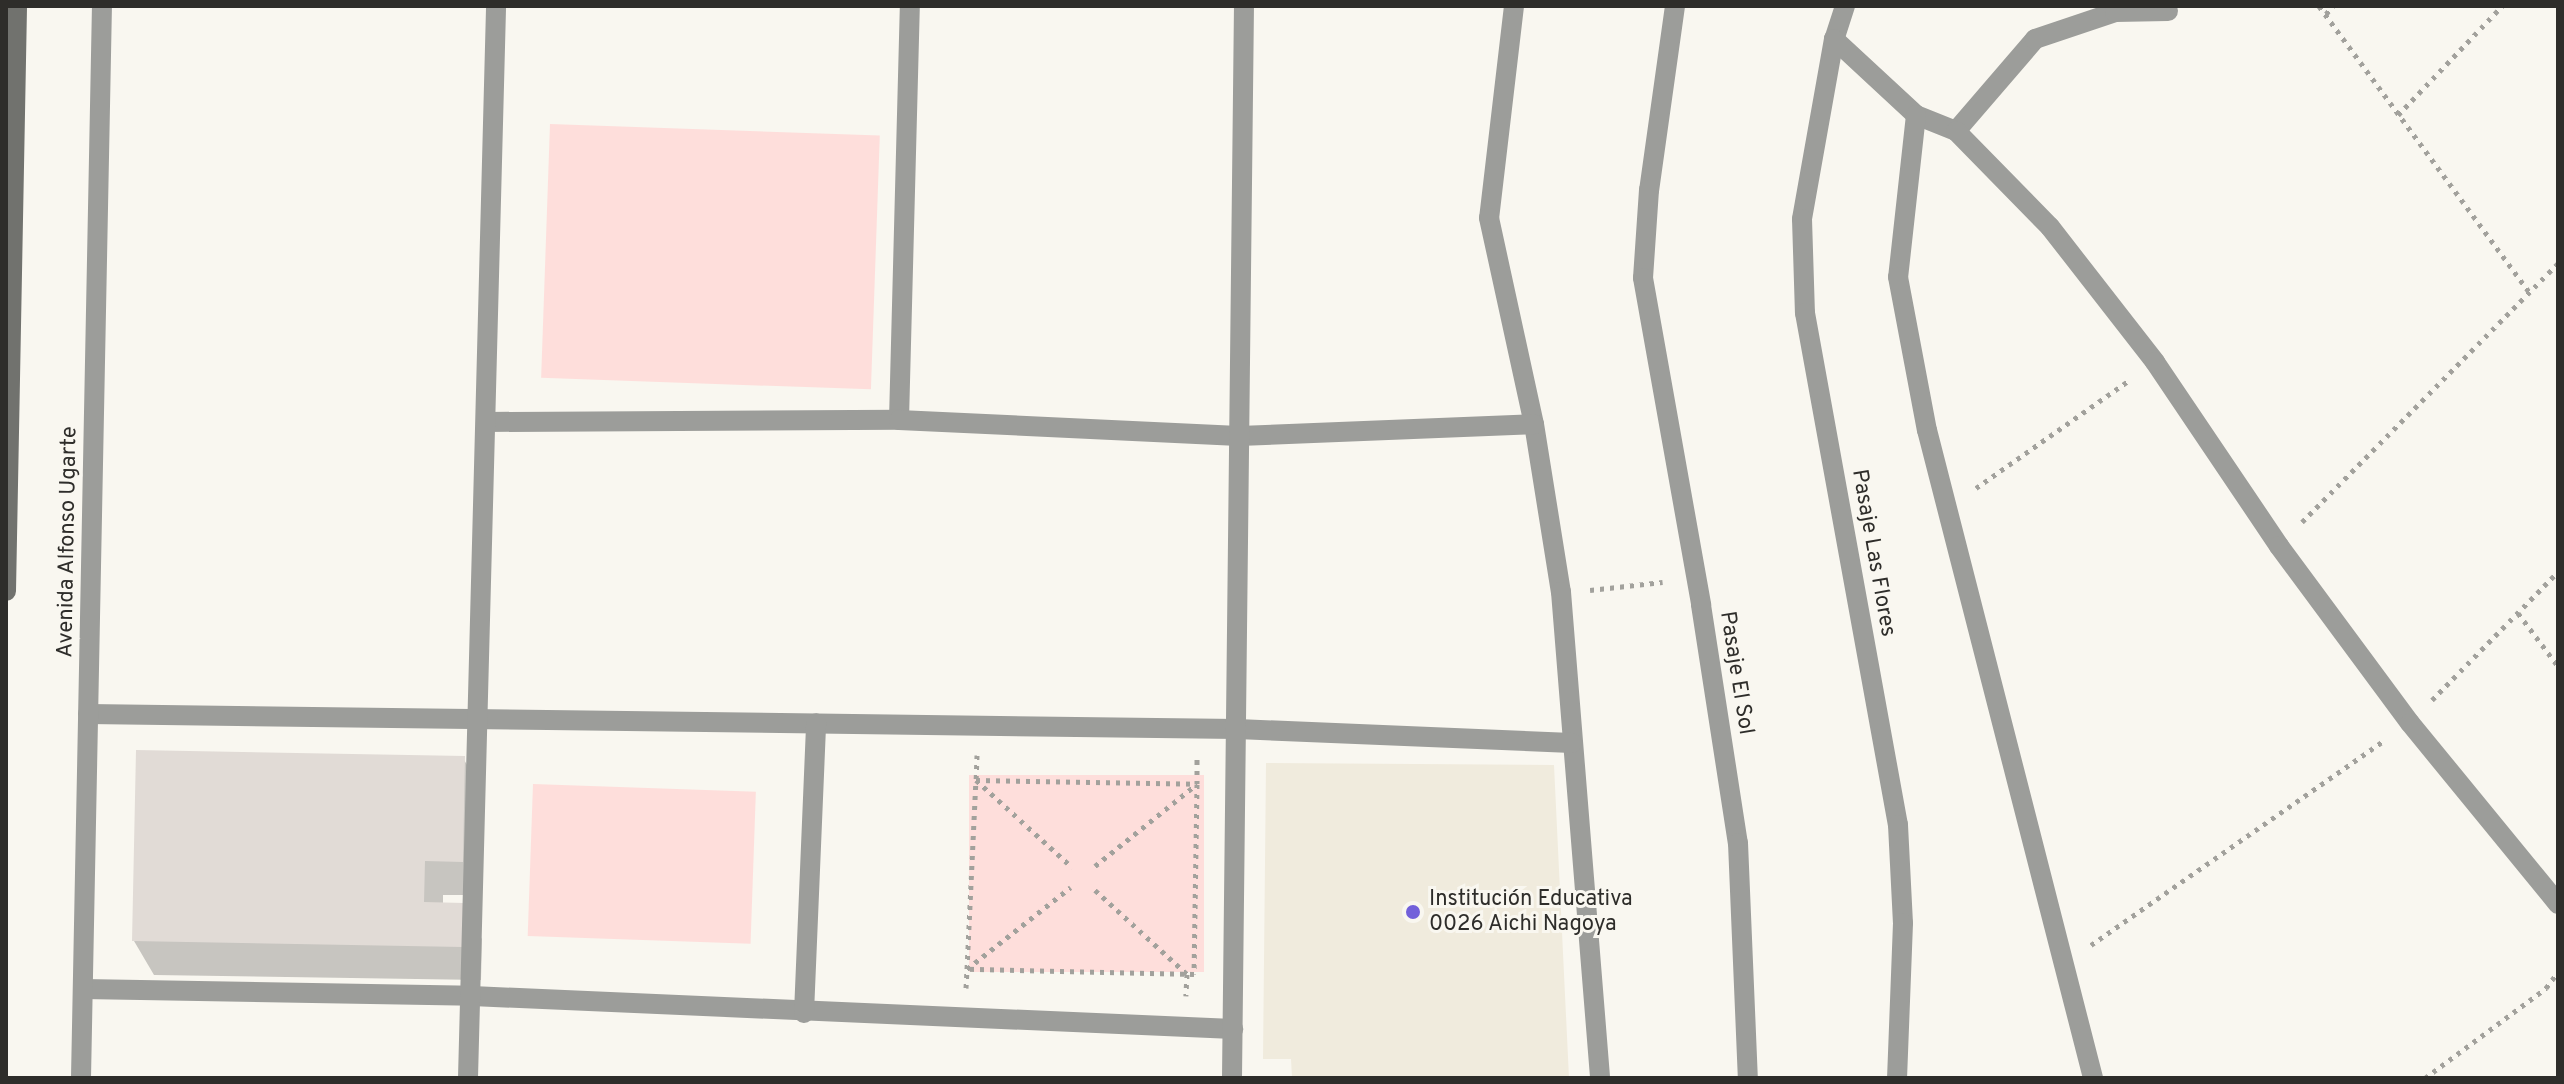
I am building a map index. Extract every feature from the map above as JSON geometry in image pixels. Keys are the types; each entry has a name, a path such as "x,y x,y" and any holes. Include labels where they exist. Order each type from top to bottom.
{"street":[{"path":"6,591 17,6"},
{"name":"Avenida Alfonso Ugarte","path":"81,1078 102,6"},
{"path":"468,1078 496,6"},
{"path":"899,420 910,6"},
{"path":"1232,1078 1244,6"},
{"path":"1514,6 1489,218 1534,424 1561,592 1600,1078"},
{"name":"Pasaje El Sol","path":"1675,6 1649,190 1643,278 1661,397 1701,605 1738,843 1748,1078"},
{"name":"Pasaje Las Flores","path":"1845,6 1834,39 1802,219 1805,313 1898,825 1903,923 1897,1078"},
{"path":"1956,131 2035,39 2115,12 2168,11"},
{"path":"1834,39 1916,115 1956,131 2050,227 2155,362 2279,546 2410,723 2558,904"},
{"path":"1916,115 1898,277 1927,430 2093,1078"},
{"path":"486,422 899,420 1239,436 1534,424"},
{"path":"88,714 1237,729 1572,743"},
{"path":"804,1013 816,723"},
{"path":"83,989 472,996 804,1013 1233,1029"}],"path":[{"path":"2319,6 2529,292"},
{"path":"2326,14 2333,6"},
{"path":"2398,115 2502,6"},
{"path":"2279,546 2558,263"},
{"path":"1949,507 2155,362"},
{"path":"2064,964 2410,723 2558,572"},
{"path":"1561,592 1661,584 1667,576"},
{"path":"2518,613 2558,666"},
{"path":"965,1017 977,726"},
{"path":"967,969 1194,974 1197,729"},
{"path":"976,780 1197,784"},
{"path":"976,780 1072,867"},
{"path":"1095,866 1197,784"},
{"path":"967,969 1071,887"},
{"path":"1095,890 1187,974 1185,1027"},
{"path":"2425,1078 2546,988 2558,972"}],"shaded area":[{"path":"550,124 880,136 871,389 541,378"},
{"name":"Institución Educativa 0026 Aichi Nagoya","path":"1266,763 1554,765 1569,1078 1292,1078 1291,1059 1263,1059"},
{"path":"969,775 1204,775 1204,972 969,972"},
{"path":"533,784 756,792 751,944 528,936"}],"building":[{"path":"136,750 465,756 463,862 425,861 424,902 464,903 463,947 132,941"}],"place":[{"name":"Institución Educativa 0026 Aichi Nagoya","path":"1413,912"}]}
